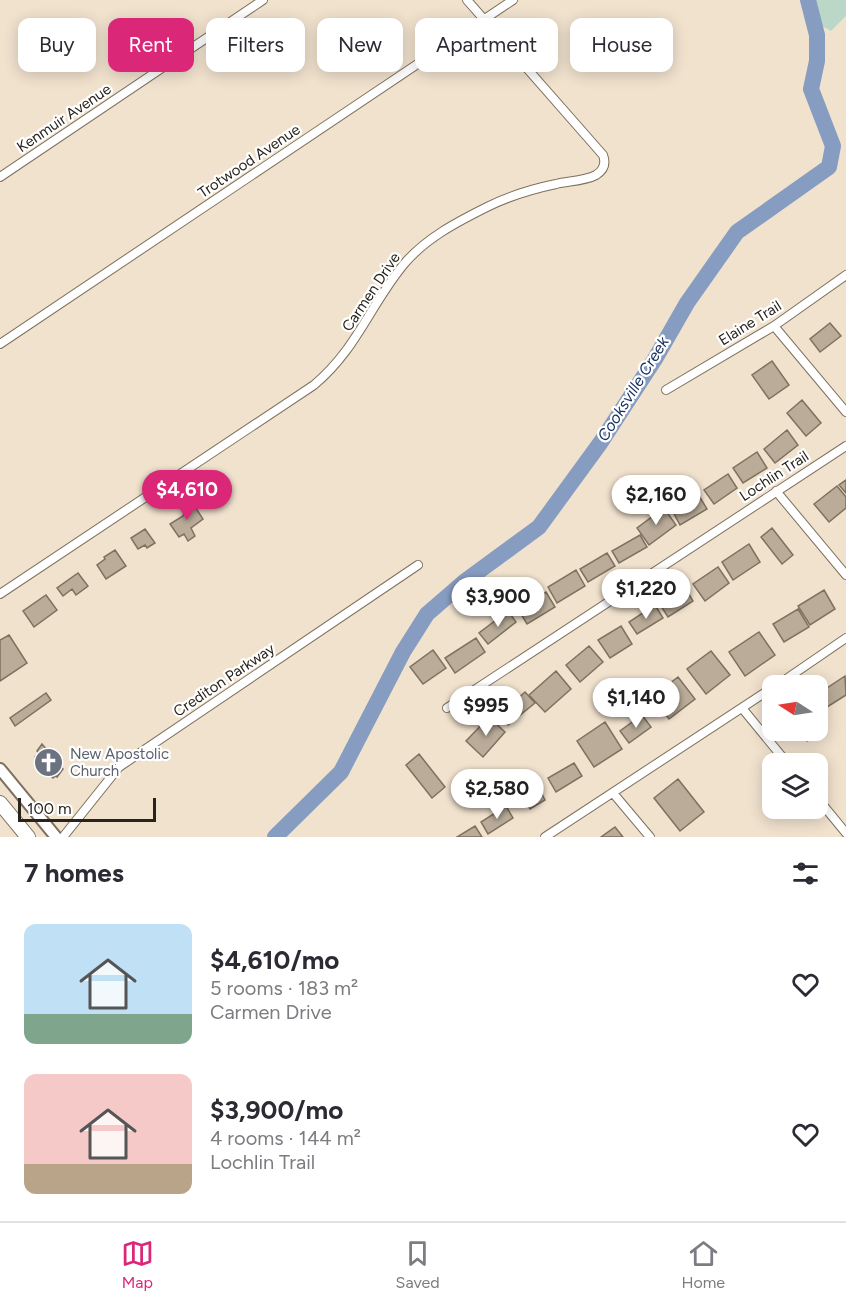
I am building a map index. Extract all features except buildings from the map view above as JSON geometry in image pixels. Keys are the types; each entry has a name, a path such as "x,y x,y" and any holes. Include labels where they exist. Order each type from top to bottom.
{"highway":[{"path":"0,803 28,837"}],"street":[{"name":"Kenmuir Avenue","path":"0,177 263,0"},
{"name":"Carmen Drive","path":"467,0 482,18"},
{"name":"Trotwood Avenue","path":"487,18 513,0"},
{"name":"Trotwood Avenue","path":"0,344 415,66"},
{"name":"Carmen Drive","path":"0,594 319,380 354,342 405,263 437,234 508,197 535,188 589,178 598,173 605,162 603,155 530,72"},
{"name":"Elaine Trail","path":"666,390 774,326 846,274"},
{"path":"774,326 846,412"},
{"name":"Lochlin Trail","path":"447,708 846,446"},
{"path":"776,491 846,575"},
{"name":"Crediton Parkway","path":"63,837 119,767 418,565"},
{"path":"792,675 846,638"},
{"path":"545,837 762,695"},
{"path":"742,708 779,753"},
{"path":"0,769 56,837"},
{"path":"613,793 650,837"},
{"path":"828,811 846,833"}],"green space":[{"path":"804,0 846,0 846,16 831,31 808,18"}],"waterway":[{"name":"Cooksville Creek","path":"275,837 341,772 403,652 427,614 464,582 539,527 601,442 655,359 687,303 737,232 829,167 833,146 811,89 817,61 817,35 808,0"}],"place":[{"name":"New Apostolic Church","path":"49,763"}]}
